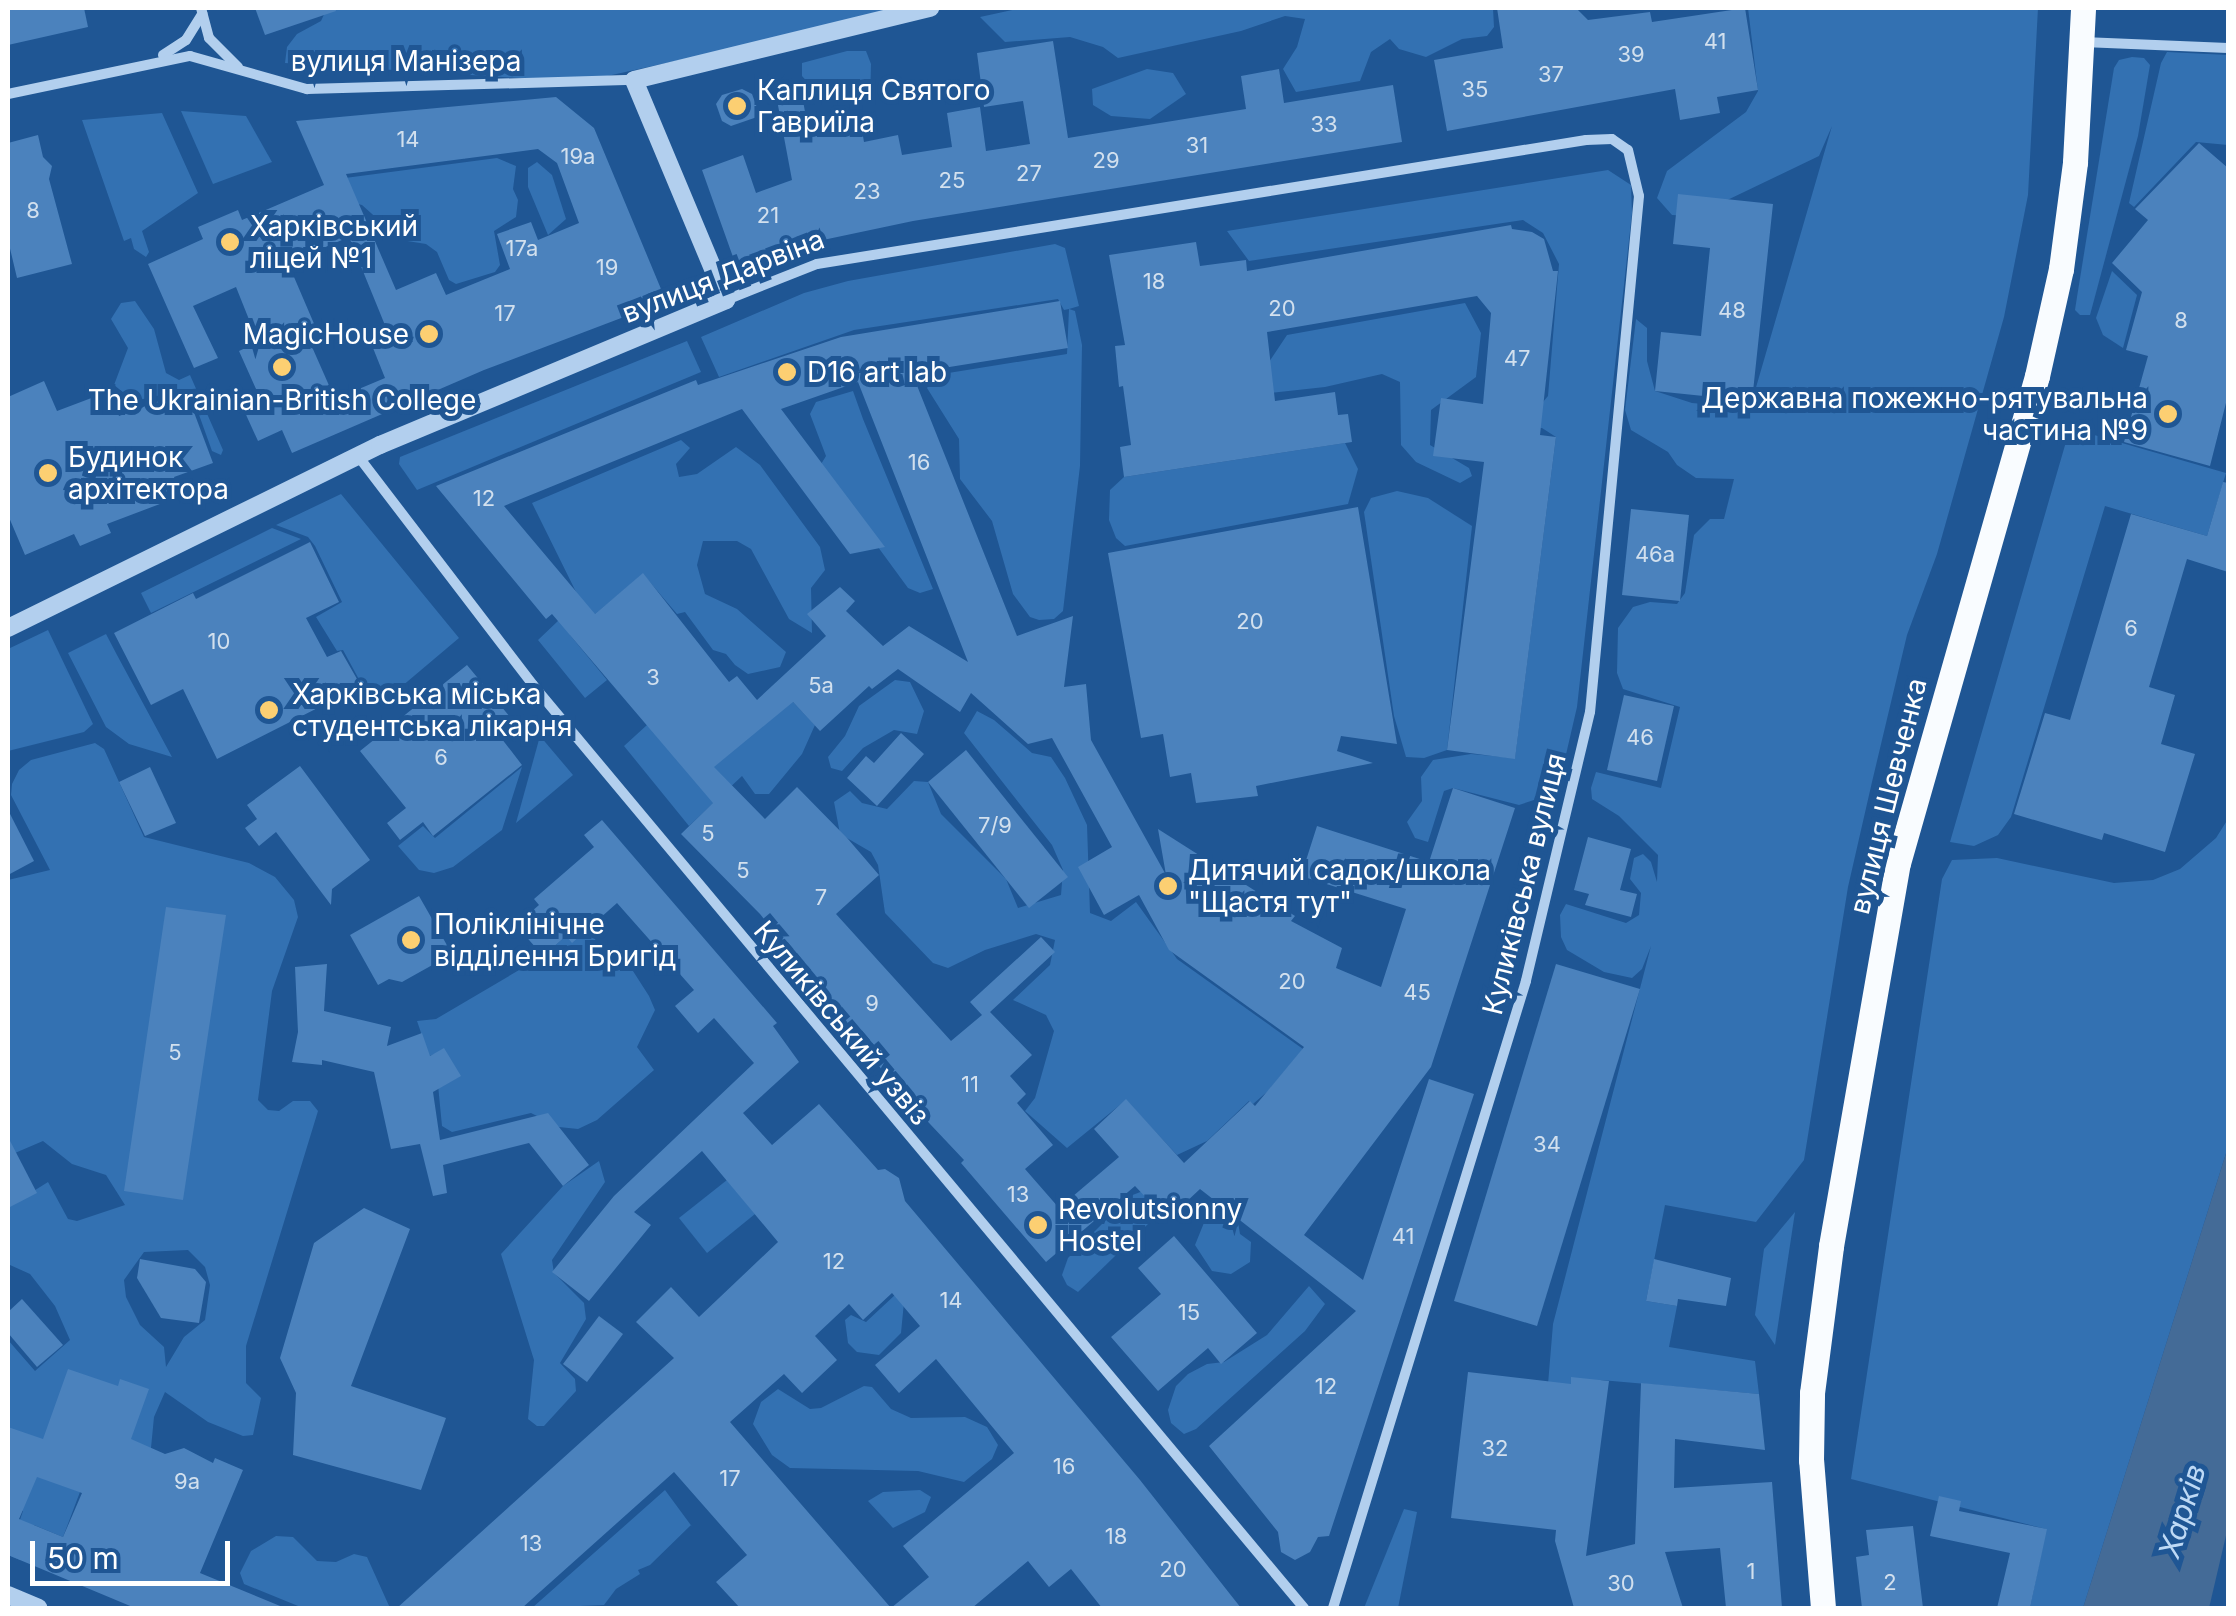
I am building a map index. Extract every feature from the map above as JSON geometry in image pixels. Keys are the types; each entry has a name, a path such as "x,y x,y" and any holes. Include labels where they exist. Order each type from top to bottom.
{"main road":[{"name":"вулиця Шевченка","path":"1823,1608 1811,1460 1812,1393 1831,1246 1898,864 1924,758 2037,376 2061,269 2075,162 2083,8"}],"street":[{"path":"726,300 634,80 930,8"},
{"path":"150,61 186,40 202,10"},
{"path":"202,10 209,38 243,70"},
{"path":"2082,42 2228,48"},
{"name":"вулиця Манізера","path":"8,94 150,61 190,56 277,84 321,89 634,80"},
{"name":"вулиця Дарвіна","path":"8,628 358,456 817,264 1586,140 1612,139 1628,150"},
{"name":"Куликівська вулиця","path":"1333,1608 1526,981 1590,712 1639,196 1628,150"},
{"name":"Куликівський узвіз","path":"358,456 533,685 1304,1608"},
{"path":"8,1595 38,1608"}],"shaded area":[{"path":"327,8 916,8 580,82 285,63 287,47 297,34 321,21"},
{"path":"1021,8 1493,8 1494,27 1487,36 1462,39 1426,57 1399,49 1390,39 1371,52 1360,81 1296,92 1283,69 1297,47 1305,19 1285,16 1241,31 1118,58 1103,47 1070,37 1005,42 980,17"},
{"path":"1748,8 2038,8 2028,195 2004,317 1937,554 1907,635 1872,782 1848,887 1804,1160 1756,1222 1665,1205 1646,1301 1677,1306 1669,1347 1755,1361 1759,1394 1601,1380 1598,1390 1548,1384 1553,1324 1651,946 1642,969 1632,978 1604,972 1567,950 1561,937 1560,915 1566,904 1626,923 1639,915 1641,893 1630,879 1634,858 1643,854 1651,862 1657,882 1658,855 1619,816 1592,799 1591,788 1596,772 1661,788 1680,707 1623,689 1617,673 1618,628 1633,607 1650,602 1677,604 1685,593 1694,535 1710,519 1724,519 1734,479 1696,478 1677,465 1668,452 1631,430 1625,410 1636,319 1647,328 1647,361 1655,391 1692,403 1750,408 1832,126 1819,156 1694,216 1672,215 1657,198 1667,171 1746,112 1758,91"},
{"path":"847,51 866,51 871,64 870,104 826,103 802,76 802,63"},
{"path":"2167,52 2228,55 2228,145 2196,142 2134,207 2129,203 2161,63"},
{"path":"2144,58 2150,65 2138,136 2090,315 2080,315 2075,310 2114,68 2119,60"},
{"path":"1147,69 1173,73 1186,94 1150,119 1111,116 1093,105 1092,89"},
{"path":"181,111 246,116 272,162 213,184"},
{"path":"162,113 198,193 142,231 149,252 146,257 134,249 131,238 124,241 82,120"},
{"path":"497,158 516,166 516,217 494,231 500,265 495,272 456,284 449,280 437,252 426,244 401,240 362,205 348,202 345,178"},
{"path":"537,162 552,175 566,219 548,235 528,187 528,168"},
{"path":"1608,170 1631,185 1632,213 1577,707 1555,802 1537,799 1519,805 1453,788 1444,791 1428,842 1415,838 1407,822 1422,801 1421,777 1433,760 1471,754 1515,758 1556,437 1542,428 1522,427 1548,396 1559,264 1543,233 1523,220 1249,261 1227,231"},
{"path":"1055,244 1065,248 1079,306 1064,310 1058,299 854,330 719,377 701,337 804,293 848,281"},
{"path":"2112,271 2137,295 2123,348 2103,335 2096,318"},
{"path":"135,301 154,329 166,373 179,380 190,375 223,450 221,455 212,451 193,398 170,393 134,401 114,385 128,348 111,319 121,303"},
{"path":"1465,303 1481,333 1476,377 1431,410 1430,445 1469,468 1472,476 1460,483 1416,462 1401,445 1400,382 1382,374 1325,387 1144,407 1265,368 1287,335"},
{"path":"1069,309 1075,311 1082,345 1080,466 1063,611 1054,619 1039,620 1030,617 1013,594 992,521 960,479 959,439 927,388 936,375 1067,354"},
{"path":"687,341 701,372 417,490 399,464 400,457"},
{"path":"853,391 933,589 920,593 908,588 856,517 815,474 826,456 810,414 816,402"},
{"path":"2070,428 2226,473 2207,536 2105,506 2011,817 1998,835 1974,846 1950,842"},
{"path":"681,440 690,448 676,464 679,477 697,474 736,447 760,465 820,547 825,570 811,588 812,633 789,619 751,549 737,541 703,541 697,565 705,594 737,609 786,652 780,667 748,674 726,654 713,650 685,612 677,614 643,574 570,635 607,680 585,698 538,640 580,600 532,503"},
{"path":"1345,443 1358,469 1348,504 1125,546 1116,538 1109,520 1110,490 1124,477"},
{"path":"1397,491 1428,498 1472,526 1447,750 1424,758 1406,757 1394,716 1364,512 1371,498"},
{"path":"341,494 459,638 382,703 362,685 343,650 337,651 316,617 342,602 315,546 308,537 276,525"},
{"path":"272,528 301,539 151,613 141,593"},
{"path":"48,630 93,724 84,732 8,751 8,649"},
{"path":"106,634 172,757 129,744 106,727 68,653"},
{"path":"895,680 910,682 924,711 917,734 894,730 863,748 842,771 831,768 828,757 845,736 859,706"},
{"path":"789,698 815,725 802,754 769,794 755,794 742,776 689,826 624,746 647,725"},
{"path":"977,711 994,720 1032,753 1051,757 1065,778 1087,825 1090,913 1111,921 1136,902 1177,959 1303,1049 1268,1091 1253,1104 1249,1101 1207,1141 1177,1155 1126,1100 1067,1148 1025,1111 1035,1098 1054,1031 1046,1015 1013,1000 1050,965 1055,940 1036,934 985,950 948,968 933,963 885,913 878,865 871,852 840,834 834,802 850,791 862,803 887,809 914,781 928,782 941,814 1006,879 1018,908 1061,895 1063,870 1052,845 964,733"},
{"path":"540,736 573,775 516,823"},
{"path":"95,743 104,749 144,837 249,863 275,877 294,900 298,917 272,991 258,1100 268,1110 279,1111 293,1101 310,1101 318,1111 246,1346 246,1383 261,1398 253,1435 243,1436 208,1422 165,1392 154,1417 151,1448 111,1505 80,1492 63,1537 34,1525 20,1560 8,1555 23,1511 11,1505 19,1486 8,1481 8,1340 35,1371 70,1340 55,1306 30,1274 10,1265 8,1269 8,1207 48,1182 68,1219 77,1221 125,1205 106,1175 72,1164 43,1141 8,1156 8,880 50,870 11,795 19,770 31,760","holes":["188,1250 205,1267 210,1285 205,1320 184,1337 166,1367 164,1347 140,1325 126,1297 124,1280 144,1252"]},
{"path":"522,767 502,830 453,867 434,873 419,870 398,846 423,826 435,838"},
{"path":"2228,819 2228,1147 2083,1608 2030,1608 2046,1529 1851,1479 1942,879 1952,860 1997,858 2114,883 2153,880 2180,869 2216,838"},
{"path":"587,929 598,943 624,957 649,996 655,1010 637,1047 654,1070 597,1120 578,1129 559,1127 531,1113 452,1132 442,1126 435,1054 429,1056 417,1021 436,1019 543,956 566,936"},
{"path":"599,1161 605,1182 552,1260 554,1273 584,1303 586,1319 560,1363 575,1379 576,1391 544,1426 537,1426 528,1419 534,1360 501,1254 563,1186"},
{"path":"727,1180 755,1214 707,1253 679,1218"},
{"path":"1220,1183 1235,1204 1240,1234 1251,1242 1250,1262 1231,1274 1212,1271 1195,1245"},
{"path":"1143,1191 1150,1202 1149,1223 1078,1292 1067,1285 1062,1275 1068,1258 1130,1196"},
{"path":"1795,1212 1775,1345 1755,1315 1764,1249"},
{"path":"1309,1286 1325,1304 1305,1331 1196,1429 1184,1434 1171,1423 1168,1410 1176,1386 1188,1374 1207,1364 1224,1362 1267,1335"},
{"path":"896,1294 904,1302 901,1333 879,1355 857,1352 848,1343 845,1320 851,1315 866,1322"},
{"path":"864,1386 872,1387 891,1409 911,1418 965,1417 987,1427 998,1445 992,1459 964,1482 918,1471 790,1468 772,1455 753,1424 761,1402 778,1389 810,1409 821,1408"},
{"path":"665,1490 691,1525 650,1565 638,1570 640,1574 616,1589 604,1605 532,1608"},
{"path":"920,1490 931,1497 925,1512 893,1528 868,1501 883,1492"},
{"path":"1404,1509 1417,1512 1398,1608 1364,1608"},
{"path":"276,1536 293,1537 317,1561 336,1562 354,1554 367,1557 390,1608 303,1608 244,1584 240,1573 251,1551"}],"water":[{"name":"Харків","path":"2228,1147 2228,1527 2209,1608 2083,1608"}],"building":[{"path":"8,8 84,8 88,27 8,45"},
{"path":"255,8 335,8 336,11 265,35"},
{"path":"1497,8 1576,8 1588,20 1650,12 1652,22 1745,8 1758,90 1717,97 1720,113 1680,120 1675,89 1447,131 1434,60 1503,48"},
{"path":"1053,41 1068,138 1246,109 1241,76 1279,69 1284,103 1393,85 1402,142 913,221 823,240 748,267 733,257 702,170 743,155 756,193 792,180 777,100 802,95 807,123 859,113 864,142 898,135 902,155 952,147 947,113 980,107 986,151 1030,144 1023,101 984,107 977,53"},
{"name":"Каплиця Святого Гавриїла","path":"742,89 752,94 760,116 731,126 722,121 716,104 722,95"},
{"path":"556,97 594,128 666,301 484,370 292,453 282,430 258,441 242,406 260,398 239,351 258,342 236,287 193,306 218,358 194,368 148,264 203,239 198,227 238,210 242,220 324,185 296,121","holes":["538,149 557,163 579,223 538,240 531,222 497,234 510,269 446,295 436,273 396,290 346,174","349,237 389,335 371,343 385,378 335,399 305,331 315,326 288,263"]},
{"path":"38,135 43,157 52,166 49,179 72,264 17,278 8,240 8,143"},
{"path":"2199,143 2228,168 2228,395 2210,466 2124,442 2148,356 2126,350 2142,292 2112,263 2148,220 2135,209"},
{"path":"1678,194 1773,204 1752,401 1655,391 1661,332 1701,336 1710,248 1673,244"},
{"path":"1511,225 1512,229 1532,232 1544,239 1553,271 1558,271 1540,435 1556,437 1515,759 1447,750 1484,462 1433,456 1441,398 1483,404 1491,313 1477,296 1267,332 1275,401 1335,392 1338,415 1348,414 1352,442 1124,477 1120,447 1131,445 1115,346 1125,345 1109,255 1196,242 1200,266 1246,260 1247,271"},
{"path":"1060,301 1068,348 912,373 1017,636 1073,616 1064,687 1086,684 1091,740 1166,875 1158,829 1295,916 1291,921 1342,948 1336,968 1381,987 1406,909 1301,876 1317,826 1429,862 1453,788 1515,808 1431,1067 1304,1235 1363,1280 1429,1079 1474,1094 1329,1536 1318,1537 1310,1552 1295,1560 1281,1552 1278,1532 1209,1446 1356,1311 1200,1189 1167,1220 1135,1186 1046,1262 961,1163 964,1160 897,1089 760,914 681,834 713,803 552,614 546,619 436,486 696,380 698,385 841,337","holes":["858,382 968,662 909,626 883,646 846,611 855,601 840,587 807,614 826,636 757,700 737,676 729,682 643,573 595,614 504,506 742,409 850,554 885,547 781,409","898,669 960,712 971,693 1028,744 1052,738 1112,847 1078,867 1104,915 1139,895 1169,950 1304,1047 1255,1106 1250,1101 1184,1163 1126,1099 1094,1129 1119,1157 1059,1208 1025,1169 1053,1145 1017,1103 1026,1094 1010,1076 1032,1055 990,1012 1055,952 1041,937 970,1002 982,1015 951,1041 836,914 879,875 848,839 797,787 765,819 714,767 793,702 820,731 869,686 872,689"]},
{"path":"44,381 57,411 110,391 119,416 186,391 213,463 174,477 181,496 107,524 111,533 80,546 74,534 25,555 8,515 8,397"},
{"path":"2223,482 2228,483 2228,572 2187,559 2149,687 2175,695 2161,744 2195,754 2165,852 2104,833 2102,840 2014,814 2045,713 2070,720 2131,514 2207,536"},
{"path":"1358,507 1397,744 1341,736 1337,751 1373,763 1256,786 1258,796 1196,803 1191,773 1170,777 1163,734 1141,738 1108,553"},
{"path":"1631,509 1689,515 1680,601 1622,595"},
{"path":"310,542 339,602 306,618 327,657 341,651 361,686 217,759 183,689 151,705 114,633 193,593 196,599"},
{"path":"467,665 510,717 495,730 522,765 433,836 423,822 400,840 387,823 406,808 360,751"},
{"path":"1624,695 1674,706 1657,781 1607,770"},
{"path":"901,733 924,754 877,806 847,778 866,756 874,763"},
{"path":"966,750 1068,877 1029,908 928,782"},
{"path":"300,766 370,860 332,889 331,905 276,832 259,846 245,828 257,819 247,805"},
{"path":"150,767 176,823 145,836 119,782"},
{"path":"8,810 34,861 8,875"},
{"path":"602,820 777,1023 773,1026 799,1062 743,1113 772,1145 819,1104 878,1170 885,1169 899,1178 905,1201 1140,1480 1241,1608 1102,1608 1071,1569 1049,1587 1028,1561 972,1608 891,1608 740,1608 716,1582 747,1555 674,1472 522,1608 397,1608 674,1358 636,1322 671,1287 699,1317 778,1242 702,1151 634,1212 651,1225 589,1301 552,1272 614,1196 754,1063 714,1018 698,1033 675,1006 694,990 617,903 572,943 566,936 543,956 516,925 539,905 534,899 594,847 584,835","holes":["892,1293 920,1326 875,1365 899,1393 936,1359 1014,1453 903,1546 929,1577 891,1608 730,1422 784,1374 802,1393 837,1360 815,1336 849,1304 863,1320"]},
{"path":"1588,837 1631,849 1620,890 1637,894 1631,917 1585,905 1589,894 1574,890"},
{"path":"419,896 452,954 402,982 389,979 378,985 350,935"},
{"path":"166,907 226,915 183,1200 124,1191"},
{"path":"327,964 324,1011 391,1027 387,1046 422,1033 430,1056 444,1048 461,1076 433,1092 440,1140 548,1113 589,1165 563,1186 529,1143 443,1165 447,1193 433,1196 420,1144 391,1149 374,1072 322,1060 322,1065 292,1062 298,1032 295,967"},
{"path":"1556,964 1640,989 1537,1326 1454,1301"},
{"path":"8,1137 37,1193 8,1208"},
{"path":"364,1208 410,1229 351,1386 446,1418 421,1490 293,1455 296,1393 280,1358 314,1243"},
{"path":"1174,1236 1257,1333 1221,1364 1208,1348 1158,1391 1111,1337 1161,1294 1138,1268"},
{"path":"140,1259 195,1269 206,1282 199,1323 161,1318 137,1278"},
{"path":"1654,1259 1731,1278 1726,1306 1678,1299 1677,1306 1646,1301"},
{"path":"22,1299 63,1345 37,1367 8,1333 8,1312"},
{"path":"599,1316 623,1334 587,1382 563,1364"},
{"path":"68,1369 118,1386 120,1379 149,1389 131,1439 165,1454 184,1448 213,1463 215,1458 243,1470 200,1573 285,1608 135,1608 8,1555 8,1427 43,1439","holes":["37,1477 82,1493 63,1537 19,1519"]},
{"path":"1468,1372 1571,1384 1571,1377 1609,1381 1586,1556 1635,1544 1641,1383 1759,1394 1765,1450 1675,1439 1674,1488 1772,1482 1782,1608 1726,1608 1720,1548 1665,1552 1683,1608 1574,1608 1555,1541 1556,1530 1451,1518"},
{"path":"1939,1496 1961,1501 1959,1511 2047,1529 2030,1608 1997,1608 2010,1553 1930,1536"},
{"path":"1913,1526 1923,1608 1862,1608 1856,1557 1869,1555 1866,1530"}],"place":[{"name":"Каплиця Святого Гавриїла","path":"737,106"},
{"name":"Харківський ліцей №1","path":"230,242"},
{"name":"MagicHouse","path":"429,334"},
{"name":"The Ukrainian-British College","path":"282,367"},
{"name":"D16 art lab","path":"787,372"},
{"name":"Державна пожежно-рятувальна частина №9","path":"2168,414"},
{"name":"Будинок архітектора","path":"48,473"},
{"name":"Харківська міська студентська лікарня","path":"269,710"},
{"name":"Дитячий садок/школа \"Щастя тут\"","path":"1168,886"},
{"name":"Поліклінічне відділення Бригід","path":"411,940"},
{"name":"Revolutsionny Hostel","path":"1038,1225"}]}
